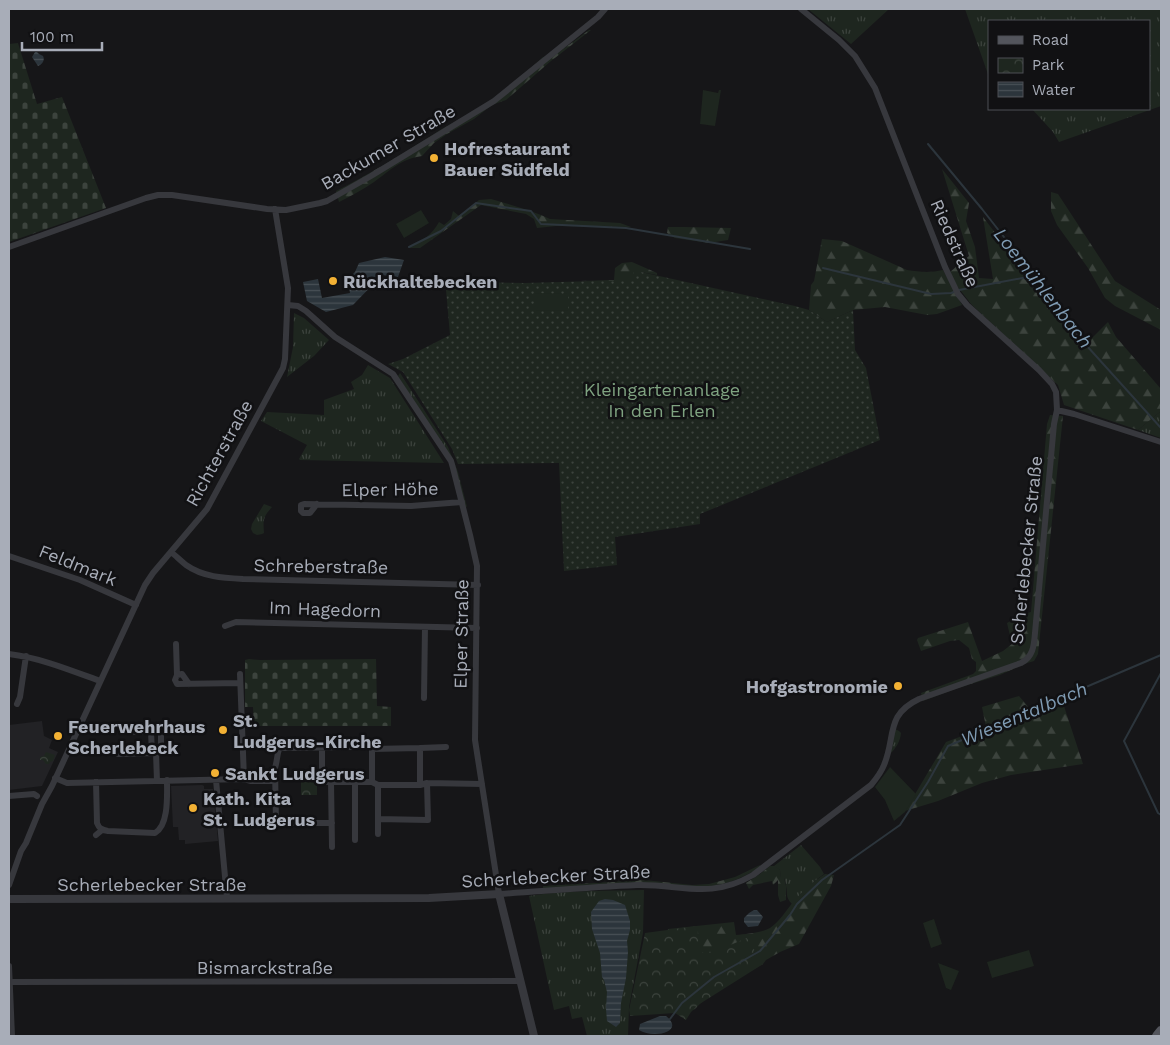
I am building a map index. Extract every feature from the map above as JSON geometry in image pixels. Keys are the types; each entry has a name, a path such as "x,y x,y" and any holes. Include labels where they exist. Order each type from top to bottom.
{"main road":[{"path":"1157,1036 1161,1031"}],"street":[{"name":"Backumer Straße","path":"9,247 119,207 158,195 180,196 286,210 320,203 371,176 494,102 598,17 605,9"},
{"name":"Riedstraße","path":"801,9 839,40 855,56 875,88 940,256 956,291 967,305 1052,384 1056,392 1057,410"},
{"name":"Richterstraße","path":"9,886 21,850 46,795 149,578 203,515 280,375 285,359 288,283 275,209"},
{"name":"Elper Straße","path":"288,304 298,306 306,311 334,337 393,374 451,461 456,474 477,566 475,740 499,894 534,1036"},
{"path":"1057,410 1161,442"},
{"name":"Scherlebecker Straße","path":"9,899 429,898 639,885 707,889 743,880 763,868 871,784 884,766 894,725 900,713 911,703 1020,663 1028,658 1032,652 1035,633 1054,424 1057,410"},
{"name":"Elper Höhe","path":"317,504 411,506 462,502"},
{"name":"Schreberstraße","path":"171,552 197,571 219,578 478,585"},
{"name":"Feldmark","path":"9,556 80,580 136,606"},
{"name":"Im Hagedorn","path":"225,626 236,622 477,628"},
{"path":"424,698 425,627"},
{"path":"176,644 175,680 177,684 240,683"},
{"path":"9,654 26,656 53,664 100,681"},
{"path":"17,704 20,697 26,656"},
{"path":"240,674 244,779"},
{"path":"123,732 169,732"},
{"path":"152,732 157,781"},
{"path":"118,754 154,753 161,751 161,732"},
{"path":"332,823 276,823 275,768 279,749 353,747"},
{"path":"378,834 372,749 446,747"},
{"path":"322,748 322,782 420,785 428,783 482,784"},
{"path":"420,748 420,785"},
{"path":"55,778 67,783 244,779 251,781 275,781"},
{"path":"96,782 97,822 99,828 116,832 155,833 164,825 167,803 166,780"},
{"path":"216,780 228,898"},
{"path":"331,782 332,847"},
{"path":"355,782 355,840"},
{"path":"378,819 428,820 428,783"},
{"path":"9,796 46,795"},
{"path":"37,796 36,800 42,804"},
{"path":"96,835 102,830"},
{"path":"9,966 12,1036"},
{"name":"Bismarckstraße","path":"10,982 520,981"}],"shaded area":[{"path":"42,721 44,736 52,740 49,748 58,752 42,786 9,790 9,725"},
{"name":"Kath. Kita St. Ludgerus","path":"202,785 204,789 213,789 218,841 185,844 185,840 179,840 178,827 173,827 171,786"}],"green space":[{"path":"808,9 889,9 851,44"},
{"path":"965,9 1161,9 1161,106 1150,110 1150,20 988,20 988,74"},
{"path":"591,30 506,100 492,105 474,119 447,134 434,143 422,156 402,162 370,185 339,202 336,191 374,171 478,109 507,88 543,57 551,58"},
{"path":"18,43 37,104 62,97 106,208 9,242 9,44"},
{"path":"703,90 718,93 721,90 715,126 700,124"},
{"path":"1033,110 1150,110 1059,142 1053,132"},
{"path":"942,169 969,203 966,221 975,247 979,278 993,279 983,217 1083,347 1108,322 1116,337 1161,389 1161,411 1138,430 1064,405 1058,385 972,305 957,286 950,272 969,256"},
{"path":"1051,192 1058,194 1115,281 1161,310 1161,330 1115,306 1105,298 1088,268 1057,225 1051,211"},
{"path":"491,199 550,219 620,223 631,227 556,226 537,228 534,219 526,214 481,205 420,248 409,248 426,237 439,222 444,225 451,219 453,211 459,216 479,200"},
{"path":"421,210 429,223 404,238 396,224"},
{"path":"668,227 731,228 728,240 709,243 675,238 667,233"},
{"path":"822,239 842,241 907,270 934,272 943,270 962,305 937,314 927,315 885,307 853,310 827,322 809,310 811,285 814,281"},
{"path":"632,262 657,273 657,275 641,272 628,283 580,281 614,280 615,268 622,263"},
{"name":"Kleingartenanlage In den Erlen","path":"634,272 795,306 809,310 827,322 853,310 855,350 866,368 880,440 700,514 700,524 615,537 617,565 564,571 559,463 458,464 452,449 403,372 388,364 403,359 450,335 446,290 471,282 525,283 630,280"},
{"path":"535,293 568,294 568,311 535,310"},
{"path":"294,313 304,318 329,340 314,356 287,377 293,347"},
{"path":"368,365 390,378 444,463 300,460 307,445 261,421 267,412 324,415 324,400 354,389 351,382 362,375"},
{"path":"400,373 448,447 458,472 467,507 465,506 455,466 398,376"},
{"path":"1161,411 1161,438 1138,430"},
{"path":"1050,415 1063,416 1038,654 1034,661 1000,675 923,701 921,693 973,674 976,671 976,662 972,659 969,648 959,640 950,641 921,651 918,638 968,622 982,661 1003,651 1012,644 1007,623 1031,612 1047,424"},
{"path":"264,504 272,507 264,519 264,533 257,535 251,529 252,524"},
{"path":"376,659 377,706 391,707 391,726 254,726 253,707 245,707 245,660"},
{"path":"1019,696 1031,710 1061,697 1083,764 1011,775 982,783 938,801 905,811 946,742 986,727 982,707"},
{"path":"895,729 901,733 897,745 890,754"},
{"path":"46,752 55,755 53,761 49,764 40,760 40,757 44,756"},
{"path":"890,767 916,794 905,812 894,821 885,800 875,787"},
{"path":"301,782 317,782 317,795 301,795"},
{"path":"801,845 824,874 792,904 788,897 784,878 781,879 780,870 774,866"},
{"path":"760,865 760,867 743,877 712,887 543,889 543,886 644,880 692,885 709,884 735,877"},
{"path":"770,866 775,866 780,870 781,878 784,878 786,900 780,902 778,880 773,885 772,881 753,885 749,889 746,883"},
{"path":"825,874 834,875 831,886 799,944 780,952 751,971 717,986 694,1010 659,1008 668,929 734,922 736,935 766,930 776,923 804,890"},
{"path":"644,890 643,933 629,1007 628,1036 587,1036 582,1017 572,1019 569,1006 554,1010 529,896 572,892"},
{"path":"934,919 942,944 931,948 923,923"},
{"path":"697,926 700,953 716,951 747,938 763,964 698,1005 686,1020 675,1013 630,1016 629,1010 645,933"},
{"path":"1029,950 1034,966 992,978 987,962"},
{"path":"938,963 959,971 951,990 946,988"}],"water":[{"path":"35,52 44,57 42,63 38,66 32,57"},
{"path":"385,257 404,260 398,277 382,275 353,305 326,312 307,301 303,282 318,279 322,298 350,293 347,275 351,276 355,272 359,263"},
{"path":"605,899 625,905 630,921 627,941 626,978 621,1003 620,1023 616,1027 607,1021 607,992 602,977 600,953 592,929 591,912 599,901"},
{"path":"754,910 757,910 763,917 758,926 748,927 744,922 744,918"},
{"path":"660,1016 666,1016 671,1022 670,1030 659,1034 652,1034 639,1030 640,1024"}],"waterway":[{"name":"Loemühlenbach","path":"928,144 1011,246 1059,315 1161,428"},
{"path":"409,247 441,231 476,203 531,211 541,224 626,228 750,249"},
{"path":"823,268 931,294 954,292"},
{"path":"959,290 1033,276"},
{"name":"Wiesentalbach","path":"670,1019 682,1003 714,977 760,951 797,904 822,880 900,825 928,782 948,746 1161,655"},
{"path":"1161,673 1124,741 1158,813 1161,815"}],"place":[{"name":"Hofrestaurant Bauer Südfeld","path":"434,158"},
{"name":"Rückhaltebecken","path":"333,281"},
{"name":"Hofgastronomie","path":"898,686"},
{"name":"St. Ludgerus-Kirche","path":"223,730"},
{"name":"Feuerwehrhaus Scherlebeck","path":"58,736"},
{"name":"Sankt Ludgerus","path":"215,773"},
{"name":"Kath. Kita St. Ludgerus","path":"193,808"}]}
